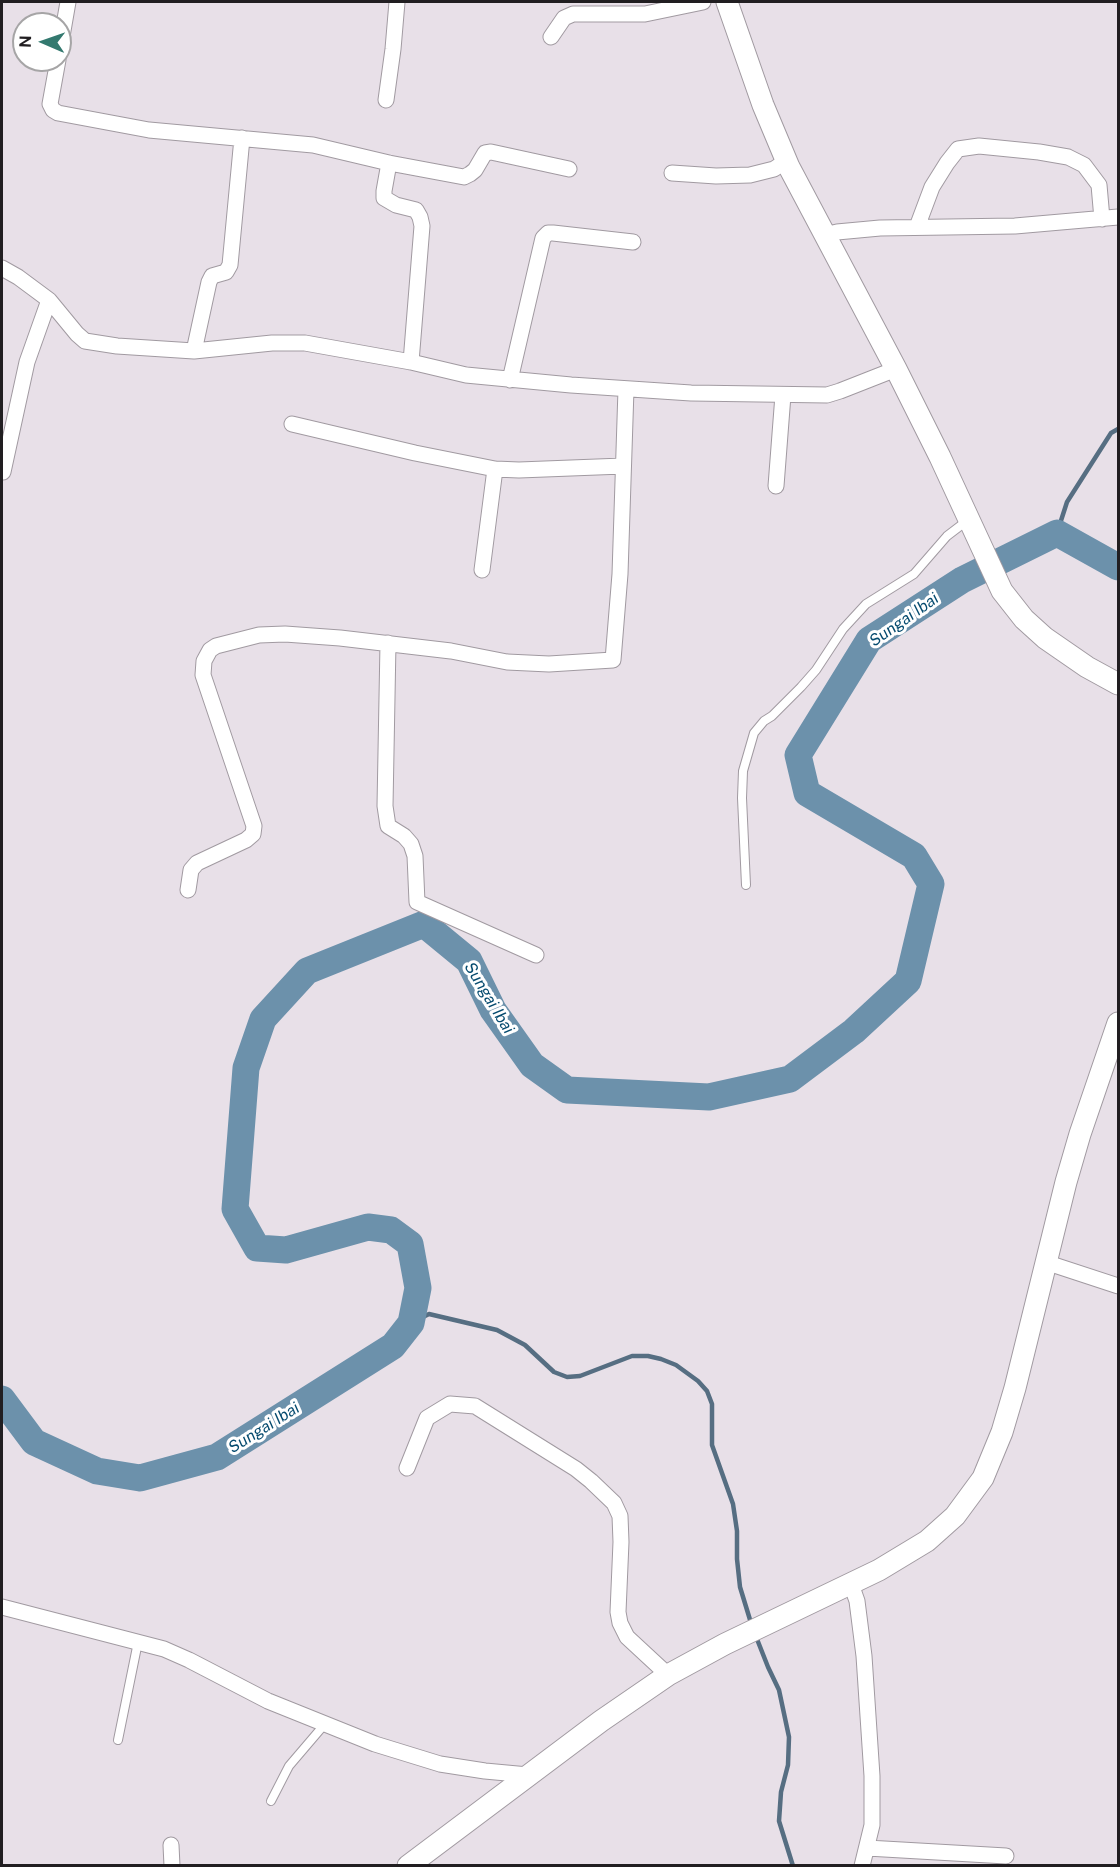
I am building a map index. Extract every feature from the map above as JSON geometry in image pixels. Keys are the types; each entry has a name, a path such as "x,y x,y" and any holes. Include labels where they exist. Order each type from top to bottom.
{"street":[{"path":"386,99 397,2"},
{"path":"551,37 564,18 573,14 645,14 703,2"},
{"path":"728,2 749,68 786,161 896,369 1002,591 1023,619 1045,638 1087,667 1119,684"},
{"path":"56,72 50,104 52,110 58,113 149,130 313,145 389,163 464,177 475,170 485,153 491,152 569,169"},
{"path":"194,351 209,282 212,276 226,272 230,265 242,138"},
{"path":"917,227 932,187 946,163 958,149 979,146 1068,157 1084,165 1099,185 1102,219"},
{"path":"672,173 716,176 750,175 774,169 786,161"},
{"path":"389,163 384,198 396,205 416,210 422,226 411,362"},
{"path":"824,235 837,232 917,227 1015,226 1119,217"},
{"path":"510,380 543,238 548,233 553,233 633,242"},
{"path":"2,268 49,300 85,341 117,346 194,351 272,343 306,343 411,362 466,375 691,393 827,395 896,369"},
{"path":"3,472 27,362 49,300"},
{"path":"188,890 191,870 197,863 246,840 253,834 254,826 203,675 204,661 210,650 223,643 242,638 276,634 322,636 451,651 507,662 549,664 614,660 620,574 626,389"},
{"path":"776,486 783,395"},
{"path":"292,423 415,453 495,469 623,466"},
{"path":"482,570 495,469"},
{"path":"388,644 386,806 388,826 404,836 411,844 415,856 417,903 536,955"},
{"path":"408,1866 528,1775 668,1675 765,1624 879,1570 927,1541 955,1516 983,1478 993,1458 1009,1409 1045,1262 1080,1134 1119,1023"},
{"path":"1045,1262 1119,1286"},
{"path":"407,1468 427,1418 450,1404 475,1407 576,1469 603,1491 618,1508 621,1542 618,1612 620,1623 627,1637 668,1675"},
{"path":"851,1584 857,1601 861,1626 870,1736 873,1816 862,1866"},
{"path":"2,1607 164,1649 268,1701 375,1744 440,1764 528,1775"},
{"path":"171,1845 172,1866"},
{"path":"867,1848 1006,1856"}],"lane":[{"path":"746,885 743,771 754,733 816,670 843,629 866,604 914,574 947,536 969,519"},
{"path":"118,1740 138,1642"},
{"path":"271,1801 289,1766 324,1725"}],"waterway":[{"path":"1057,533 1067,502 1111,433 1118,429"},
{"name":"Sungai Ibai","path":"2,1399 34,1442 97,1471 140,1478 217,1457 393,1346 411,1323 418,1288 410,1244 391,1230 368,1227 286,1250 257,1248 235,1209 246,1068 263,1019 307,971 424,924 469,961 493,1010 532,1065 567,1090 709,1097 790,1079 854,1031 908,981 931,884 914,856 807,793 798,755 869,640 962,580 1057,533 1118,567"},
{"path":"411,1323 429,1314 497,1330 525,1345 554,1372 567,1377 580,1376 632,1356 648,1356 676,1365 698,1381 707,1391 712,1404 712,1445 733,1504 740,1587 751,1623"},
{"path":"755,1634 779,1690 789,1737 788,1765 781,1792 779,1821 793,1866"}]}
